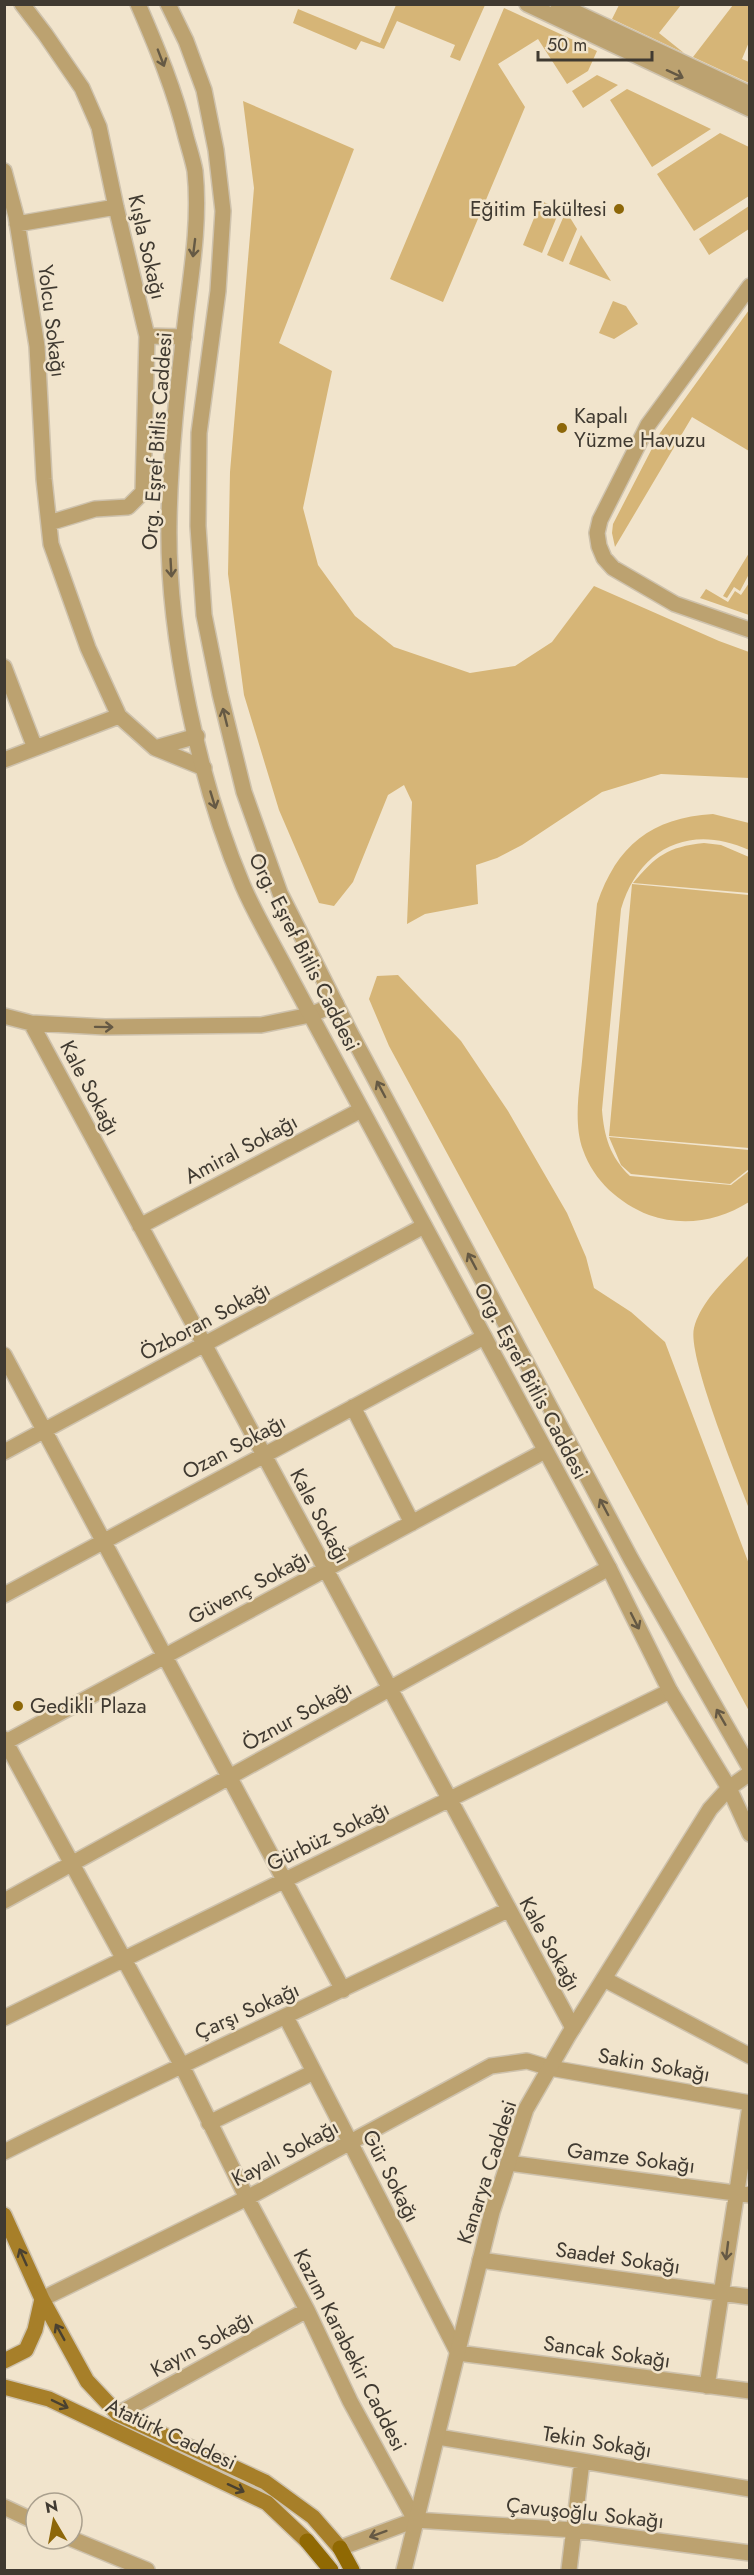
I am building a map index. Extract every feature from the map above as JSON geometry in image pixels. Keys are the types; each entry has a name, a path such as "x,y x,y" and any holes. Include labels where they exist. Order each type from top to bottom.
{"main road":[{"path":"4,2215 42,2299 87,2381 117,2414"},
{"path":"4,2361 26,2350 35,2330 42,2299"},
{"name":"Atatürk Caddesi","path":"4,2388 49,2399 267,2503 307,2541"},
{"name":"Atatürk Caddesi","path":"117,2414 266,2482 313,2517 340,2548"},
{"path":"307,2541 319,2571"},
{"path":"307,2541 331,2571"},
{"path":"340,2548 352,2571"}],"street":[{"name":"Kışla Sokağı","path":"22,4 82,88 99,127 147,336 142,492 128,507 95,509 49,523"},
{"name":"Org. Eşref Bitlis Caddesi","path":"138,4 180,108 195,170 196,235 184,337 169,523 173,604 185,686 204,768 224,834 243,887 310,1015 609,1568 670,1691 729,1788 750,1834"},
{"name":"Org. Eşref Bitlis Caddesi","path":"168,4 186,41 204,90 216,150 223,211 218,291 199,433 198,526 204,615 220,694 244,792 280,893 336,1004 631,1559 750,1768"},
{"path":"527,4 750,109"},
{"path":"558,4 750,94"},
{"name":"Yolcu Sokağı","path":"4,171 17,224 37,346 44,479 51,544 88,648 119,716"},
{"path":"17,224 116,207"},
{"path":"750,286 648,426 600,520 597,533 604,558 614,568 675,604 750,630"},
{"path":"147,336 184,337"},
{"path":"4,667 35,748"},
{"path":"4,760 119,716 155,748 204,768"},
{"path":"155,748 196,736"},
{"path":"4,1016 31,1023 105,1027 261,1025 310,1015 336,1004"},
{"name":"Kale Sokağı","path":"31,1023 573,2028"},
{"name":"Amiral Sokağı","path":"140,1226 361,1110"},
{"name":"Özboran Sokağı","path":"4,1452 424,1226"},
{"name":"Ozan Sokağı","path":"4,1595 484,1337"},
{"path":"4,1355 343,1990"},
{"path":"353,1407 412,1523"},
{"name":"Güvenç Sokağı","path":"5,1742 545,1451"},
{"name":"Öznur Sokağı","path":"4,1901 609,1568"},
{"name":"Gürbüz Sokağı","path":"4,2018 670,1691"},
{"name":"Kazım Karabekir Caddesi","path":"5,1742 181,2064 247,2198 307,2310 350,2401 415,2520"},
{"name":"Kanarya Caddesi","path":"404,2571 492,2212 526,2109 573,2028 710,1809 729,1788 750,1773"},
{"name":"Çarşı Sokağı","path":"4,2152 181,2064 286,2017 508,1910"},
{"path":"604,1979 750,2056"},
{"name":"Gür Sokağı","path":"286,2017 458,2353"},
{"name":"Kayalı Sokağı","path":"42,2299 247,2198 491,2066 527,2061 550,2068"},
{"name":"Sakin Sokağı","path":"550,2068 750,2104"},
{"path":"209,2123 314,2072"},
{"path":"707,2386 742,2194 750,2104"},
{"name":"Gamze Sokağı","path":"508,2163 742,2194"},
{"name":"Saadet Sokağı","path":"480,2260 750,2297"},
{"name":"Kayın Sokağı","path":"117,2414 307,2310"},
{"name":"Sancak Sokağı","path":"458,2353 750,2391"},
{"name":"Tekin Sokağı","path":"438,2438 750,2489"},
{"path":"568,2571 582,2461"},
{"path":"4,2507 24,2516"},
{"path":"340,2548 415,2520"},
{"name":"Çavuşoğlu Sokağı","path":"415,2520 575,2530 750,2553"},
{"path":"84,2544 147,2571"}],"shaded area":[{"path":"396,5 485,5 460,61 450,57 455,45 397,21 384,49 361,41 356,50 293,23 298,9 380,43"},
{"path":"619,5 681,5 659,33 684,53 612,19"},
{"path":"733,5 749,5 749,42 742,59 749,62 749,83 693,57"},
{"path":"504,8 597,51 588,71 567,84 538,39 498,64 525,107 443,302 390,279"},
{"path":"597,75 618,85 583,108 572,91"},
{"path":"627,89 711,129 652,167 610,100"},
{"path":"243,101 354,149 279,343 332,371 303,508 318,565 355,616 394,647 470,673 515,666 552,642 594,586 749,652 749,778 661,774 602,792 522,845 497,858 476,865 478,904 425,914 407,924 412,802 404,785 388,795 353,882 334,906 319,903 279,810 244,695 228,574 230,472 254,188"},
{"path":"720,133 749,147 749,196 694,231 657,174"},
{"path":"541,201 560,209 542,253 523,245"},
{"path":"749,206 749,229 709,255 699,239"},
{"path":"566,211 577,229 563,262 547,255"},
{"path":"581,235 611,281 569,264"},
{"path":"613,301 626,306 638,324 614,339 599,333"},
{"path":"749,310 749,451 692,417 615,547 613,524 660,433"},
{"path":"749,553 749,574 740,591 734,587 727,598 723,596"},
{"path":"749,583 749,615 700,598 706,589 728,602 735,591 741,595"},
{"path":"713,814 749,823 749,850 727,842 707,839 670,846 654,856 640,870 629,888 621,909 602,1110 609,1146 617,1161 630,1176 731,1185 749,1171 749,1202 713,1218 675,1221 649,1215 628,1204 609,1190 594,1172 580,1138 579,1087 597,904 605,883 626,851 639,838 672,821"},
{"path":"704,843 721,845 749,857 749,893 633,883 663,854 681,847"},
{"path":"632,884 749,895 749,1148 609,1136"},
{"path":"398,975 461,1041 508,1111 567,1213 586,1257 594,1288 631,1312 665,1342 749,1564 749,1711 389,1046 369,999 377,976"},
{"path":"609,1137 749,1150 749,1169 730,1184 631,1174 621,1165"},
{"path":"749,1255 749,1508 705,1389 694,1342 694,1328 709,1298"}],"place":[{"name":"Eğitim Fakültesi","path":"619,209"},
{"name":"Kapalı Yüzme Havuzu","path":"562,428"},
{"name":"Gedikli Plaza","path":"18,1706"}]}
